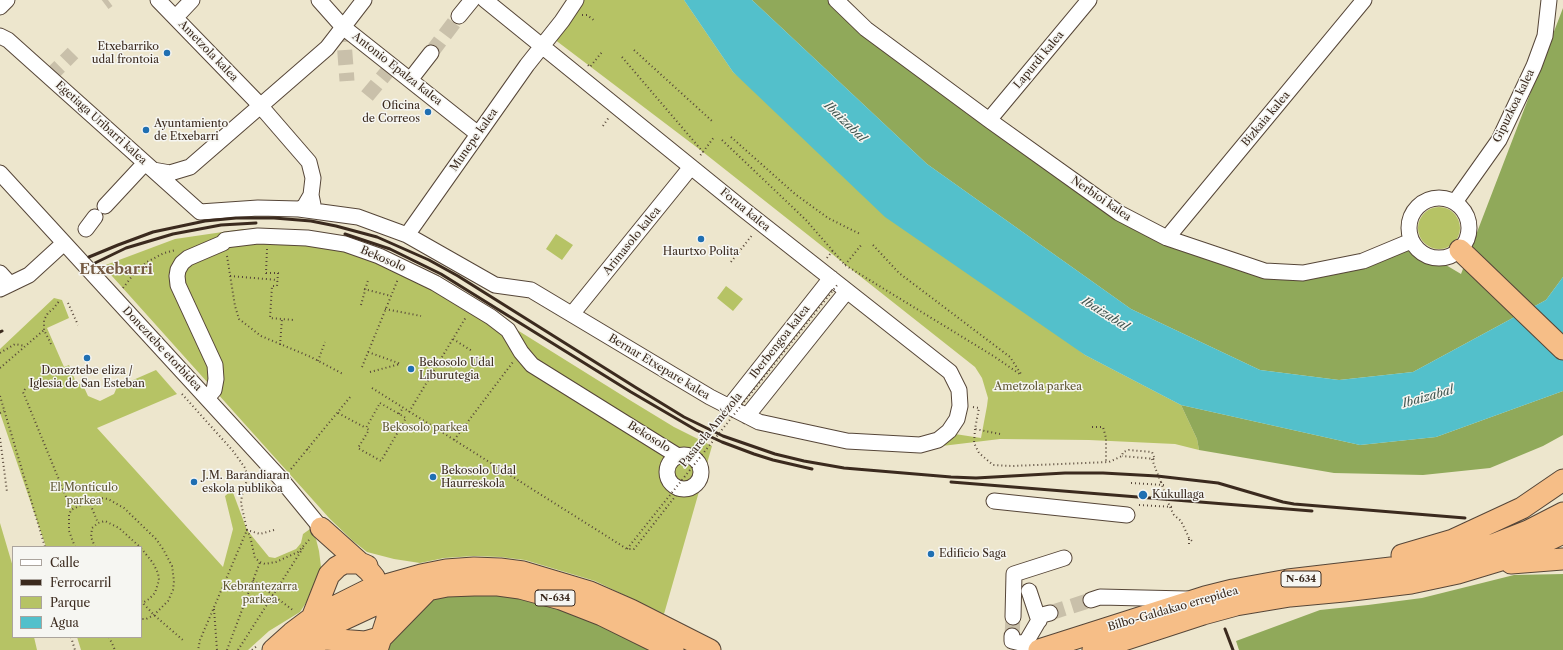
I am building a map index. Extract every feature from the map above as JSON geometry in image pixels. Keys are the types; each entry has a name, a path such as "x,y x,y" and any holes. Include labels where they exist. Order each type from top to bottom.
{"highway":[{"path":"1460,250 1563,349"},
{"path":"1288,580 1315,568 1398,556 1453,540 1522,508 1563,480"},
{"name":"Bilbo-Galdakao errepidea","path":"1030,648 1198,599 1240,589 1288,580 1401,567 1454,557 1521,534 1563,513"},
{"name":"Bilbo-Galdakao errepidea","path":"1093,650 1129,643 1210,612 1256,601 1290,596 1344,592 1410,583 1481,566 1534,547 1563,532"},
{"path":"315,533 360,563 374,577 387,610 387,619 380,643"},
{"path":"315,533 329,559 329,590 350,645"},
{"path":"1481,566 1563,559"},
{"path":"304,615 329,575 337,567 344,563 360,563 386,572 424,582 380,643"},
{"name":"N-634","path":"300,648 337,614 381,594 424,582 446,570 474,568 523,572 590,592 630,610 710,650"},
{"name":"N-634","path":"424,582 448,586 498,585 520,588 584,607 674,650"},
{"name":"N-634","path":"265,648 292,633 304,615 337,614"},
{"path":"300,648 325,639 350,645 365,642 380,643"}],"street":[{"path":"0,7 7,0"},
{"name":"Ametzola kalea","path":"158,0 176,17 233,86 259,104 309,162 313,178 311,195"},
{"path":"176,17 192,0"},
{"name":"Antonio Epalza kalea","path":"319,0 343,27 478,134"},
{"path":"86,229 100,212 149,167 170,173 190,167 259,104 327,48 364,0"},
{"path":"459,16 472,0"},
{"name":"Forua kalea","path":"485,0 691,167 950,372"},
{"path":"541,46 562,21 576,0"},
{"name":"Nerbioi kalea","path":"836,0 866,29 989,120 1119,213 1167,238 1265,271 1303,273 1363,261 1411,241"},
{"name":"Lapurdi kalea","path":"989,120 1088,0"},
{"name":"Gipuzkoa kalea","path":"1455,202 1499,140 1534,66 1545,36 1549,0"},
{"name":"Bizkaia kalea","path":"1167,238 1356,3"},
{"name":"Egetiaga Uribarri kalea","path":"0,36 8,40 200,212"},
{"name":"Munepe kalea","path":"407,235 541,46"},
{"path":"410,80 431,53"},
{"name":"Arimasolo kalea","path":"572,314 691,167"},
{"name":"Doneztebe etorbidea","path":"0,173 280,478 315,533"},
{"path":"299,209 304,207 311,195"},
{"path":"311,195 313,206 323,213"},
{"path":"1438,198 1455,202 1464,211 1469,222 1469,234 1460,250 1449,257 1436,259 1418,251 1411,241 1409,230 1410,218 1413,213 1426,201 1438,198"},
{"name":"Bernar Etxepare kalea","path":"200,212 258,208 299,209 358,217 407,235 495,284 531,290 710,397 759,422 847,441 920,445 938,440 949,431 957,419 960,406 959,390 950,372"},
{"name":"Bekosolo","path":"207,398 214,390 216,380 214,365 178,285 178,270 182,263 188,258 223,243 225,240 258,236 307,238 345,244 379,256 435,283 473,306 508,330 521,352 532,364 678,456"},
{"path":"3,282 29,275 64,243"},
{"name":"Iberbengoa kalea","path":"729,407 839,284"},
{"name":"Iberbengoa kalea","path":"747,416 839,284"},
{"path":"678,456 691,456 700,465 701,471 698,483 687,489 681,489 672,484 668,477 667,471 669,464 672,459 678,456"},
{"path":"994,502 1127,516"},
{"path":"1014,599 1028,585 1064,558"},
{"path":"1012,636 1012,641 1030,648 1045,617 1028,585 1014,574 1013,617"},
{"path":"1091,600 1100,597 1198,599"}],"path":[{"path":"634,50 712,121"},
{"path":"590,67 602,52"},
{"path":"622,57 703,152"},
{"path":"691,167 714,137"},
{"path":"731,137 795,194 828,218 860,234"},
{"path":"722,140 806,220 845,265 996,357 1021,376 1010,357 899,273 873,245"},
{"path":"225,240 235,306 239,319 261,336 318,361 343,374"},
{"path":"730,262 746,243"},
{"path":"845,265 862,244"},
{"path":"268,247 266,272 278,274 277,286 272,286 270,318 294,320"},
{"path":"119,291 136,271 147,262 164,253 178,249"},
{"path":"362,367 402,267"},
{"path":"230,276 278,280"},
{"path":"361,305 368,280"},
{"name":"Pasarela Amézola","path":"627,549 839,284"},
{"path":"365,289 391,296"},
{"path":"50,344 44,330 44,320 48,313 60,300"},
{"path":"68,303 78,326"},
{"path":"409,412 473,306"},
{"path":"385,309 421,316"},
{"path":"280,344 282,319"},
{"path":"0,368 44,330"},
{"path":"453,339 472,351"},
{"path":"318,361 325,342"},
{"path":"0,353 14,344 25,346"},
{"path":"368,352 401,364 370,372"},
{"path":"454,440 521,352"},
{"path":"178,388 233,451 245,468 247,480 241,502 255,558 265,564 276,562 298,552 305,546"},
{"path":"372,388 627,549 634,549 681,489"},
{"path":"24,389 22,392 72,510"},
{"path":"0,396 45,546"},
{"path":"290,469 351,396"},
{"path":"338,413 369,430 358,448 381,461 406,418 380,403 366,428"},
{"path":"960,406 978,408 974,443 979,453 993,465 1012,466 1106,462 1122,456 1152,459"},
{"path":"399,414 403,408"},
{"path":"0,413 4,411"},
{"path":"1092,428 1103,427 1106,438 1106,462"},
{"path":"975,429 1000,434"},
{"path":"0,438 7,492"},
{"path":"307,449 310,452"},
{"path":"1122,456 1123,452 1128,450 1152,452 1155,459 1152,459"},
{"path":"1152,459 1170,507 1174,515 1180,521 1189,538 1194,543"},
{"path":"1131,483 1163,485"},
{"path":"76,546 69,530 70,515 72,510 89,501 100,498 108,499 117,504 130,514 151,535 168,556 174,574 173,590 168,601 154,615 146,619 142,619"},
{"path":"89,501 98,523"},
{"path":"1139,505 1174,508"},
{"path":"95,546 91,537 92,528 98,523 105,521 119,528 138,546"},
{"path":"247,530 260,534 274,530"},
{"path":"198,650 200,640 247,530"},
{"path":"238,650 305,546 315,533"},
{"path":"1189,538 1189,545"},
{"path":"142,550 153,563 159,580 155,593 142,603 184,641"},
{"path":"227,650 260,562"},
{"path":"254,580 304,615"},
{"path":"214,607 217,650"},
{"path":"71,638 75,650"},
{"path":"109,638 115,650"},
{"path":"252,650 265,648"}],"green space":[{"name":"Ametzola parkea","path":"580,0 684,0 733,72 1085,355 1181,405 1197,439 1199,450 1175,444 1089,440 1000,439 942,446 955,434 981,438 988,398 982,378 975,367 703,152 550,36"},
{"path":"752,0 839,0 989,120 1167,238 1303,273 1414,246 1461,274 1563,8 1563,277 1546,300 1413,372 1339,380 1260,370 1131,309 927,164"},
{"path":"1435,207 1443,207 1451,210 1457,216 1460,228 1457,240 1451,246 1443,249 1435,249 1427,246 1421,240 1418,232 1418,224 1421,216 1427,210"},
{"name":"Bekosolo parkea","path":"243,229 334,236 453,290 674,427 712,446 664,614 595,581 525,560 474,556 444,558 420,563 394,559 367,552 353,541 330,519 103,266 175,239"},
{"path":"556,234 573,245 562,260 546,249"},
{"path":"726,286 743,299 733,311 717,298"},
{"name":"El Monticulo parkea","path":"54,298 62,300 69,318 47,328 64,367 69,365 77,385 82,383 88,396 100,401 114,394 117,387 156,370 177,394 97,428 223,567 233,529 225,496 232,490 247,530 269,557 275,558 296,549 301,543 303,534 310,529 316,539 321,567 309,598 300,612 269,631 248,650 81,650 77,638 142,638 142,546 46,546 0,413 0,349"},
{"path":"1563,391 1563,435 1543,446 1490,468 1423,475 1334,473 1199,450 1197,439 1181,405 1360,445 1436,437"},
{"path":"0,523 12,564 12,638 34,638 37,650 0,650"},
{"path":"1563,574 1563,650 1239,650 1236,641 1320,610 1422,598 1514,575"},
{"path":"474,593 518,596 581,615 655,650 387,650 391,643 436,597"}],"water":[{"name":"Ibaizabal","path":"684,0 752,0 927,164 1131,309 1260,370 1339,380 1413,372 1546,300 1563,277 1563,391 1436,437 1360,445 1181,405 1085,355 885,217 733,72"}],"tunnel":[{"path":"104,3 108,0"},
{"path":"431,53 459,16"},
{"path":"343,27 347,81"},
{"path":"49,77 73,53"},
{"path":"367,96 392,66"},
{"path":"1050,613 1091,600"},
{"path":"1012,636 1013,617"}],"railway":[{"path":"89,257 153,232 205,221 236,218 274,218 311,221 377,237 429,260 458,276 684,417 723,436 775,454 844,468 951,477 976,478 1065,473 1103,473 1157,476 1218,483 1294,504 1465,518"},
{"path":"95,263 126,248 173,234 221,225 256,223"},
{"path":"345,234 390,249 441,274 631,392 696,430 754,454 812,469"},
{"path":"951,482 1312,511"},
{"path":"1225,629 1233,650"}],"place":[{"name":"Etxebarriko udal frontoia","path":"167,53"},
{"name":"Oficina de Correos","path":"428,112"},
{"name":"Ayuntamiento de Etxebarri","path":"146,130"},
{"name":"Haurtxo Polita","path":"701,239"},
{"name":"Doneztebe eliza / Iglesia de San Esteban","path":"87,358"},
{"name":"Bekosolo Udal Liburutegia","path":"411,369"},
{"name":"Bekosolo Udal Haurreskola","path":"433,477"},
{"name":"J.M. Barandiaran eskola publikoa","path":"194,482"},
{"name":"Kukullaga","path":"1143,495"},
{"name":"Edificio Saga","path":"931,554"}],"district":[{"name":"Etxebarri","path":"116,270"}],"park label":[{"name":"Kebrantezarra parkea","path":"260,593"}]}
